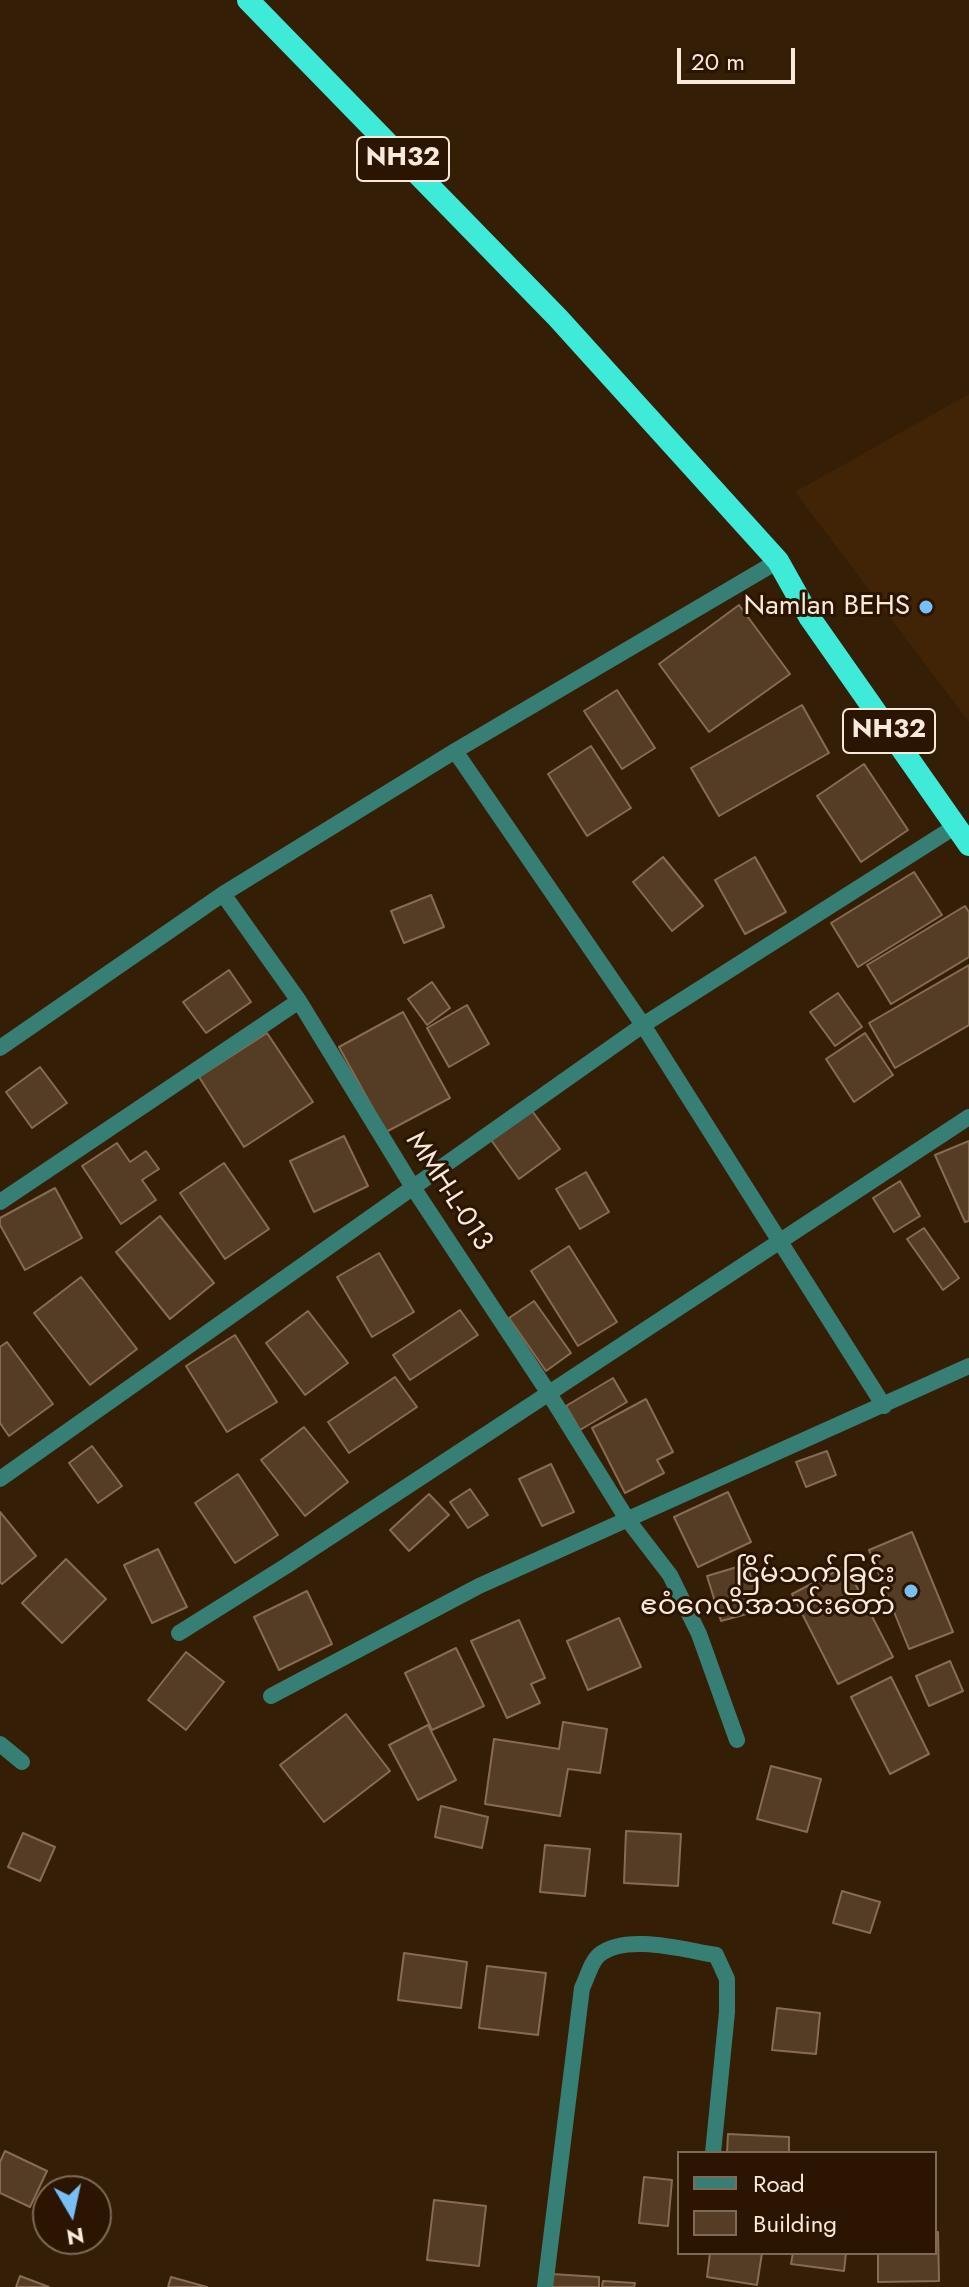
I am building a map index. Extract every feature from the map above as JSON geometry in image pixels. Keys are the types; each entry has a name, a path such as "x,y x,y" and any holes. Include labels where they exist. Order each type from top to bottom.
{"highway":[{"name":"NH32","path":"248,0 558,318 778,561 810,618 969,845"}],"street":[{"path":"0,1048 223,894 455,751 778,561"},
{"path":"455,751 643,1025 884,1406"},
{"path":"0,1479 643,1025 956,826"},
{"name":"MMH-L-013","path":"223,894 299,1001 414,1189 548,1392 627,1519 670,1575 699,1634 737,1740"},
{"path":"0,1202 299,1001"},
{"path":"179,1633 299,1558 969,1117"},
{"path":"271,1696 479,1586 969,1366"},
{"path":"0,1744 22,1762"},
{"path":"545,2287 582,1988 597,1956 617,1945 655,1945 716,1955 727,1979 727,2012 713,2151"}],"shaded area":[{"name":"Namlan BEHS","path":"969,394 969,722 795,492"}],"building":[{"path":"739,605 790,674 709,732 659,664"},
{"path":"617,690 655,748 622,769 584,711"},
{"path":"802,705 829,753 719,816 691,768"},
{"path":"591,746 631,808 587,836 548,774"},
{"path":"864,764 908,830 861,862 817,796"},
{"path":"663,857 703,906 672,931 633,882"},
{"path":"755,857 786,912 745,934 715,880"},
{"path":"914,872 942,915 858,967 831,923"},
{"path":"431,895 444,927 404,943 391,911"},
{"path":"965,906 969,912 969,957 891,1004 867,965"},
{"path":"969,965 969,1025 895,1068 869,1023"},
{"path":"229,970 251,1002 206,1033 183,1002"},
{"path":"432,982 450,1008 427,1025 408,999"},
{"path":"838,993 862,1027 835,1046 810,1012"},
{"path":"467,1005 489,1044 449,1067 427,1028"},
{"path":"403,1012 450,1098 386,1132 339,1047"},
{"path":"267,1033 313,1102 244,1147 199,1077"},
{"path":"865,1033 893,1075 854,1102 826,1059"},
{"path":"40,1067 67,1103 32,1128 6,1092"},
{"path":"530,1108 560,1149 519,1179 489,1137"},
{"path":"344,1136 368,1186 314,1212 290,1161"},
{"path":"969,1141 969,1221 965,1222 935,1155"},
{"path":"117,1143 130,1162 146,1151 159,1169 142,1180 156,1200 121,1224 82,1166"},
{"path":"224,1163 269,1229 225,1259 180,1193"},
{"path":"586,1172 609,1212 580,1229 556,1189"},
{"path":"900,1181 920,1216 894,1232 873,1198"},
{"path":"55,1188 82,1238 25,1270 0,1225 0,1218"},
{"path":"160,1216 214,1283 170,1319 116,1252"},
{"path":"924,1228 959,1278 943,1290 907,1239"},
{"path":"569,1246 617,1322 578,1346 531,1271"},
{"path":"379,1253 414,1312 372,1337 337,1277"},
{"path":"81,1277 137,1349 90,1385 34,1313"},
{"path":"534,1301 571,1353 546,1371 509,1318"},
{"path":"460,1310 478,1335 410,1380 393,1355"},
{"path":"308,1311 348,1363 305,1395 266,1343"},
{"path":"235,1335 277,1402 227,1432 186,1366"},
{"path":"7,1342 53,1404 9,1436 0,1423 0,1347"},
{"path":"395,1377 417,1407 349,1453 328,1422"},
{"path":"613,1378 627,1402 580,1430 566,1406"},
{"path":"646,1399 673,1452 657,1460 664,1473 625,1493 592,1428"},
{"path":"304,1427 348,1482 305,1516 261,1460"},
{"path":"92,1446 122,1486 98,1503 69,1463"},
{"path":"827,1451 836,1475 806,1487 796,1462"},
{"path":"551,1464 574,1512 542,1526 519,1479"},
{"path":"238,1474 278,1535 235,1563 195,1503"},
{"path":"470,1489 488,1515 468,1528 450,1502"},
{"path":"728,1492 751,1542 698,1567 674,1517"},
{"path":"429,1494 449,1515 409,1551 390,1530"},
{"path":"0,1512 36,1556 2,1584 0,1582"},
{"name":"ငြိမ်သက်ခြင်း ဧဝံဂေလိအသင်းတော်","path":"912,1532 953,1632 909,1649 869,1550"},
{"path":"158,1549 187,1607 152,1623 124,1565"},
{"path":"66,1559 106,1599 62,1643 22,1603"},
{"path":"747,1564 761,1610 721,1621 707,1576"},
{"path":"846,1566 893,1657 838,1684 792,1594"},
{"path":"307,1591 332,1644 279,1670 254,1617"},
{"path":"619,1618 641,1667 588,1690 567,1641"},
{"path":"519,1620 545,1678 531,1684 540,1703 507,1718 471,1641"},
{"path":"456,1648 484,1706 432,1730 405,1673"},
{"path":"186,1652 224,1682 186,1730 148,1700"},
{"path":"950,1661 963,1691 929,1706 916,1676"},
{"path":"891,1677 929,1754 890,1774 851,1697"},
{"path":"346,1714 390,1771 324,1822 280,1765"},
{"path":"563,1722 607,1729 600,1773 568,1769 560,1816 485,1804 494,1739 559,1749"},
{"path":"428,1725 456,1780 418,1800 389,1745"},
{"path":"771,1766 821,1779 807,1832 757,1819"},
{"path":"441,1806 488,1817 482,1848 435,1837"},
{"path":"626,1831 681,1834 678,1886 624,1883"},
{"path":"23,1833 55,1847 40,1881 8,1867"},
{"path":"545,1845 590,1849 585,1896 540,1892"},
{"path":"842,1891 880,1902 870,1933 833,1923"},
{"path":"404,1953 467,1962 461,2008 398,2000"},
{"path":"487,1966 546,1973 538,2035 479,2028"},
{"path":"777,2008 820,2013 816,2054 772,2050"},
{"path":"728,2134 789,2137 789,2151 727,2151"},
{"path":"5,2151 47,2171 45,2175 32,2175 30,2207 0,2193 0,2162"},
{"path":"644,2177 672,2180 668,2226 639,2223"},
{"path":"434,2200 486,2206 479,2266 427,2260"},
{"path":"938,2232 939,2281 878,2282 878,2255 937,2255"},
{"path":"710,2255 762,2255 757,2285 707,2277"},
{"path":"793,2255 846,2255 844,2271 791,2264"},
{"path":"552,2274 599,2277 599,2287 551,2287"},
{"path":"20,2276 49,2287 16,2287"},
{"path":"171,2277 207,2287 168,2287"},
{"path":"603,2281 635,2283 634,2287 602,2287"}],"place":[{"name":"Namlan BEHS","path":"926,607"},
{"name":"ငြိမ်သက်ခြင်း ဧဝံဂေလိအသင်းတော်","path":"911,1591"}]}
